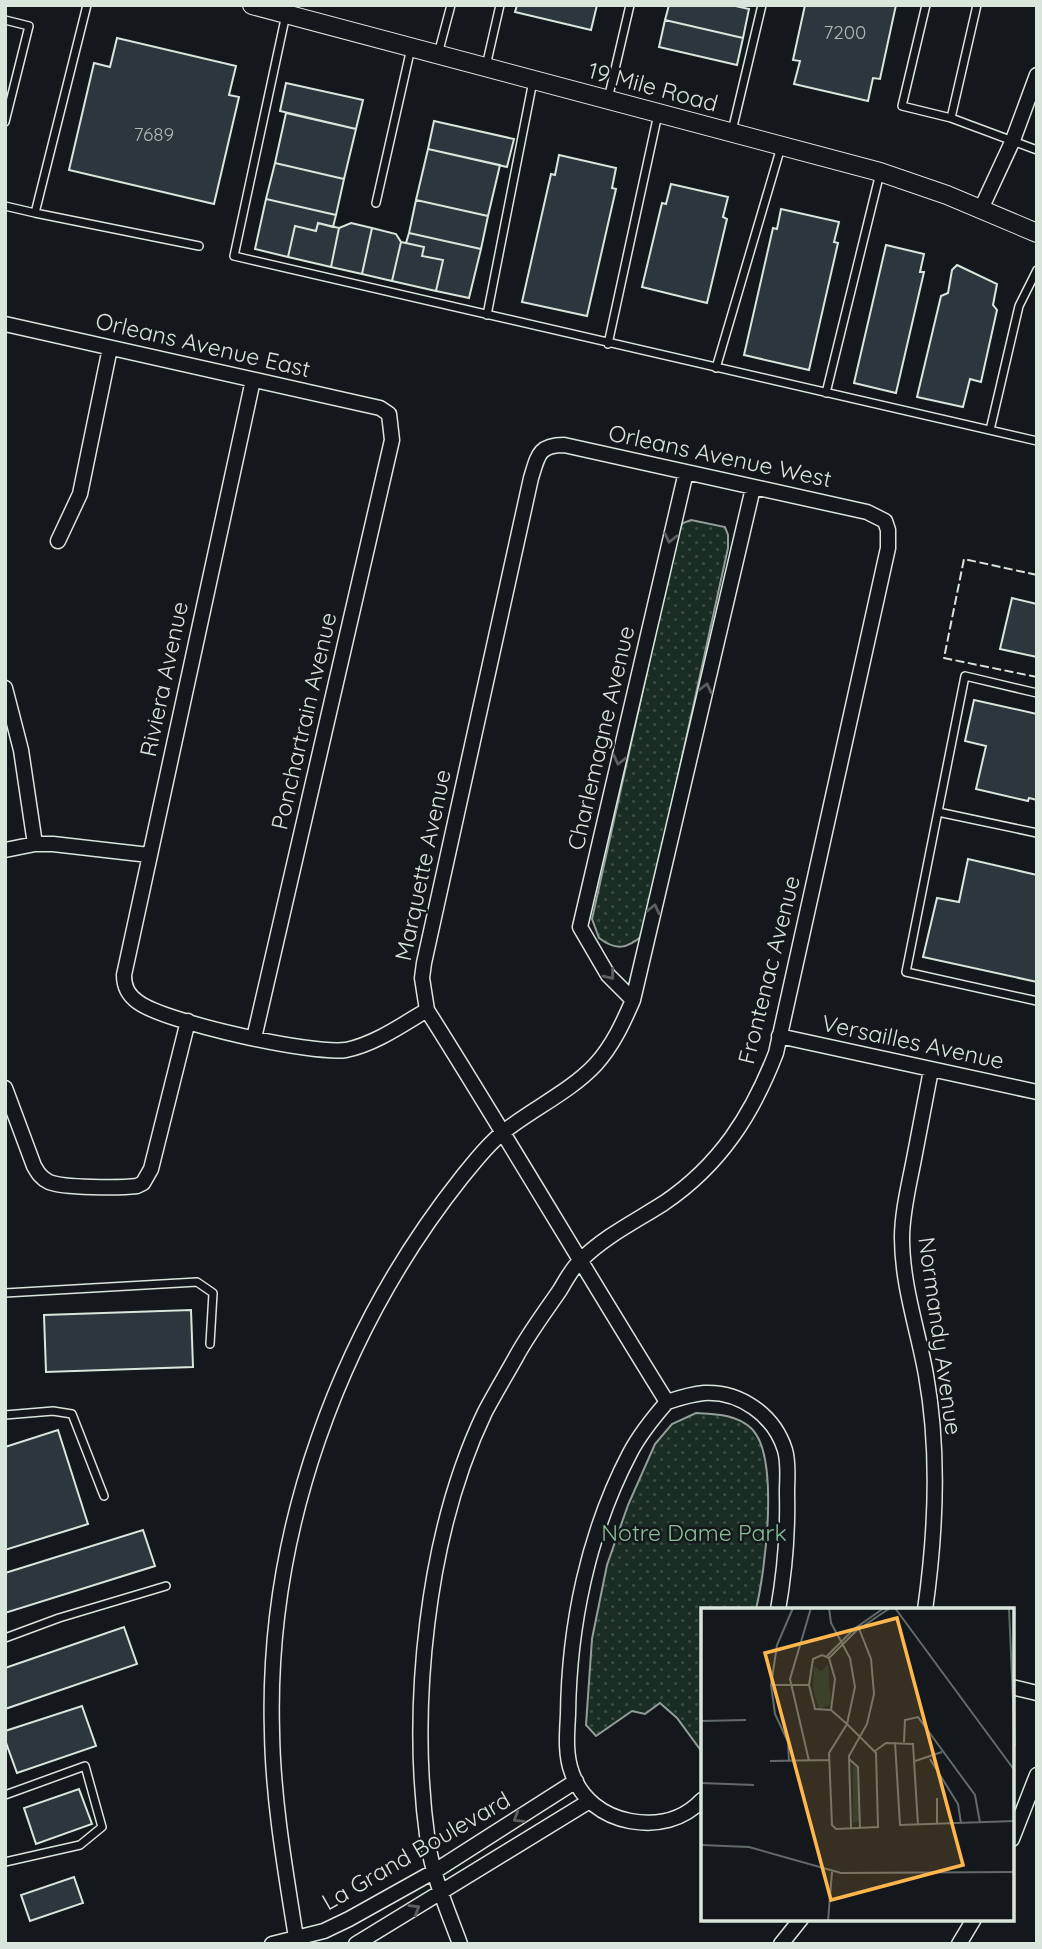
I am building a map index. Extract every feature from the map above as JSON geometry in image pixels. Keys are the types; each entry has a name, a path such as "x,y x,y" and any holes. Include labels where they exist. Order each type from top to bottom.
{"street":[{"name":"19 Mile Road","path":"252,5 287,10 411,48 880,172 1037,233"},
{"path":"981,209 1013,140 1037,75"},
{"name":"Orleans Avenue East","path":"5,324 380,408 389,414"},
{"path":"58,541 80,494 110,348"},
{"name":"Riviera Avenue","path":"188,1021 149,1009 139,1003 126,990 124,975 253,380"},
{"name":"Ponchartrain Avenue","path":"254,1038 392,440 389,414"},
{"name":"Orleans Avenue West","path":"544,448 564,445 867,512 885,522"},
{"name":"Marquette Avenue","path":"544,448 538,456 531,478 424,963 423,993 427,1010 504,1131 579,1261 667,1402"},
{"name":"Charlemagne Avenue","path":"633,1000 608,975 580,928 685,472"},
{"path":"296,1941 271,1730 276,1640 289,1546 320,1434 361,1334 401,1261 426,1224 476,1160 504,1131 593,1066 621,1027 633,1000 753,488"},
{"name":"Frontenac Avenue","path":"460,1944 428,1844 421,1732 423,1665 435,1575 458,1482 486,1412 527,1338 579,1261 614,1233 665,1202 711,1163 735,1135 764,1084 776,1053 888,548 885,522"},
{"path":"5,688 21,750 35,844"},
{"path":"5,850 35,844 123,850 149,855"},
{"path":"5,1088 34,1166 46,1181 63,1185 128,1187 144,1183 151,1169 188,1021 254,1038 327,1051 345,1050 379,1038 427,1010"},
{"name":"Versailles Avenue","path":"779,1036 1037,1092"},
{"name":"Normandy Avenue","path":"926,1608 934,1547 932,1428 902,1239 908,1188 931,1070"},
{"path":"701,1801 680,1816 664,1822 645,1824 624,1820 588,1802 571,1773 567,1744 569,1670 575,1620 590,1557 630,1453 648,1424 667,1402 701,1393 728,1396 761,1412 779,1435 787,1462 788,1515 786,1564 778,1608"},
{"path":"1014,1687 1037,1693"},
{"path":"1014,1834 1037,1775"},
{"name":"La Grand Boulevard","path":"272,1944 296,1941 349,1919 435,1871 576,1782"},
{"name":"La Grand Boulevard","path":"356,1944 588,1802"},
{"path":"781,1944 799,1921"},
{"path":"959,1944 973,1921"}],"lane":[{"path":"35,213 87,5"},
{"path":"438,55 451,5"},
{"path":"486,68 500,5"},
{"path":"607,100 630,5"},
{"path":"732,133 762,5"},
{"path":"926,5 902,106 951,118 1037,150"},
{"path":"951,118 977,5"},
{"path":"287,10 234,256 608,344 1037,440"},
{"path":"5,20 29,26 5,122"},
{"path":"376,203 411,48"},
{"path":"486,315 533,80"},
{"path":"608,344 658,113"},
{"path":"716,368 781,146"},
{"path":"825,393 880,172"},
{"path":"5,206 199,246"},
{"path":"990,430 1018,306 1037,271"},
{"path":"1037,693 965,676 906,972 1037,1001"},
{"path":"937,812 1037,832"},
{"path":"5,1293 197,1282 214,1293 210,1345"},
{"path":"5,1415 53,1411 72,1415 104,1496"},
{"path":"5,1638 59,1618 166,1586"},
{"path":"5,1795 85,1766 102,1827 80,1845 5,1862"}],"green space":[{"path":"691,520 725,527 728,548 643,935 621,947 599,938 592,919 679,528"},
{"name":"Notre Dame Park","path":"696,1413 740,1420 752,1429 761,1444 766,1464 768,1516 756,1608 701,1608 701,1751 677,1718 660,1703 645,1714 632,1711 596,1736 586,1725 592,1639 607,1565 628,1505 655,1444 672,1424"}],"building":[{"path":"517,5 597,5 591,30 515,12"},
{"path":"669,5 731,5 749,9 743,38 665,20"},
{"path":"805,5 896,5 880,79 873,78 868,101 794,84 800,61 793,60"},
{"path":"665,20 743,38 737,65 659,47"},
{"path":"117,38 236,66 229,95 239,97 214,204 69,170 94,63 110,67"},
{"path":"286,83 363,100 356,129 280,111"},
{"path":"286,113 356,129 344,179 275,163"},
{"path":"434,121 514,139 507,167 428,149"},
{"path":"428,149 500,165 488,216 416,200"},
{"path":"559,155 616,168 612,188 616,189 587,316 522,302 551,174 555,175"},
{"path":"275,163 344,179 336,215 266,199"},
{"path":"671,184 728,197 723,217 727,219 707,303 642,287 662,203 666,204"},
{"path":"266,199 336,215 333,227 318,223 316,231 295,226 288,257 255,249"},
{"path":"416,200 488,216 481,249 409,233"},
{"path":"781,209 839,222 834,242 838,243 809,370 744,355 773,228 777,229"},
{"path":"318,223 339,228 331,267 288,257 295,226 316,231"},
{"path":"351,223 372,228 362,274 331,267 339,228"},
{"path":"372,228 396,234 401,242 392,281 362,274"},
{"path":"409,233 481,249 469,298 436,291 443,260 422,256 424,247 406,243"},
{"path":"401,242 424,247 422,256 443,260 436,291 392,281"},
{"path":"886,245 924,254 920,272 924,272 896,393 854,383"},
{"path":"957,265 997,284 993,305 997,310 981,382 970,379 963,407 917,397 941,296 948,293 952,270"},
{"path":"1012,598 1037,604 1037,657 1000,649"},
{"path":"974,700 1037,714 1037,800 1029,798 1028,801 976,789 986,746 965,741"},
{"path":"968,859 1037,875 1037,982 923,957 937,898 959,902"},
{"path":"191,1310 193,1367 46,1372 44,1315"},
{"path":"58,1430 88,1524 5,1550 5,1447"},
{"path":"143,1530 155,1566 5,1613 5,1573"},
{"path":"124,1627 137,1664 5,1709 5,1668"},
{"path":"82,1706 96,1746 17,1773 5,1740 5,1731"},
{"path":"79,1789 92,1824 36,1844 24,1808"},
{"path":"74,1877 83,1903 30,1921 21,1895"}],"fence":[{"path":"1037,575 964,559 944,658 1037,677"}]}
